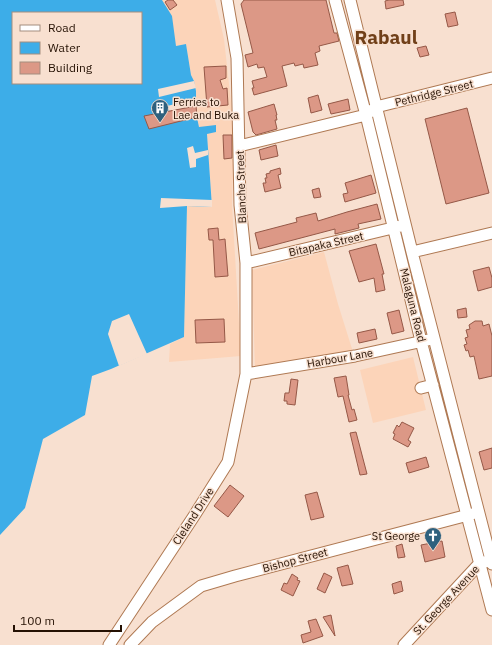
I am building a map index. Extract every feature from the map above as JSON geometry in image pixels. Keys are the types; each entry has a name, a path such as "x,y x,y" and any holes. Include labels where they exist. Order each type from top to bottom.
{"street":[{"name":"Blanche Street","path":"226,0 237,58 240,205 246,263 246,374"},
{"name":"Malaguna Road","path":"335,0 366,115 421,341 492,610"},
{"name":"Malaguna Road","path":"350,0 405,225 492,562"},
{"name":"Pethridge Street","path":"376,107 492,78"},
{"path":"239,146 366,115 376,107"},
{"name":"Bitapaka Street","path":"246,263 405,225"},
{"path":"412,252 492,233"},
{"name":"Harbour Lane","path":"246,374 355,356 434,339"},
{"name":"Cleland Drive","path":"109,645 228,462 246,374"},
{"path":"421,388 433,385"},
{"name":"Bishop Street","path":"130,645 152,622 201,586 479,512"},
{"name":"St. George Avenue","path":"404,645 480,563 492,562"}],"shaded area":[{"path":"162,0 215,0 224,39 234,129 232,205 241,356 169,362 170,344 184,337 187,206 212,206 207,133 216,132 199,127 196,113 196,91 191,75 186,44 176,46"},
{"path":"324,252 353,352 255,370 252,270"},
{"path":"413,357 426,410 373,423 360,370"}],"water":[{"path":"0,0 162,0 172,16 176,46 186,44 191,75 196,91 196,113 199,127 216,125 216,132 207,134 212,207 187,206 184,337 92,376 85,415 43,439 25,508 0,535"}],"pier":[{"path":"194,81 196,88 159,97 158,89"},
{"path":"196,99 196,106 170,112 167,106"},
{"path":"193,146 195,153 208,150 208,155 196,159 196,167 190,168 187,148"},
{"path":"161,198 212,200 212,207 187,206 160,208"},
{"path":"129,314 147,354 119,366 108,334 112,321"}],"building":[{"path":"168,0 173,0 177,5 170,10 165,2"},
{"path":"244,0 326,0 334,33 337,33 339,41 319,46 320,51 315,53 318,65 304,68 303,64 295,66 294,63 282,66 287,86 254,95 252,81 267,77 264,67 258,68 257,64 248,67 245,55 253,53 241,4"},
{"path":"403,0 404,5 386,9 385,1"},
{"path":"455,12 458,25 448,27 445,14"},
{"path":"426,46 429,55 420,57 417,48"},
{"path":"226,66 226,78 220,80 223,89 227,88 228,105 207,107 204,67"},
{"path":"318,95 322,110 311,113 308,98"},
{"path":"348,99 350,110 331,114 328,104"},
{"path":"274,104 277,115 277,120 275,120 277,129 256,135 253,132 248,112"},
{"name":"Ferries to Lae and Buka","path":"196,106 197,117 149,129 144,116"},
{"path":"467,108 489,193 446,204 425,119"},
{"path":"223,135 232,135 232,158 224,159"},
{"path":"276,145 278,156 261,160 259,150"},
{"path":"280,168 281,174 278,175 281,188 265,192 263,183 266,183 266,174"},
{"path":"371,175 376,193 345,202 343,194 348,193 345,183"},
{"path":"319,188 321,197 314,198 312,190"},
{"path":"377,204 381,219 358,224 359,228 335,234 335,229 259,249 255,233 297,222 296,218 316,213 318,221"},
{"path":"218,228 219,240 225,239 228,276 215,277 213,240 209,240 208,229"},
{"path":"376,244 384,274 382,274 385,290 376,292 374,278 359,282 349,251"},
{"path":"489,267 492,278 492,287 478,291 473,271"},
{"path":"466,308 467,317 458,318 457,310"},
{"path":"399,310 404,331 392,334 387,313"},
{"path":"224,319 225,342 196,343 195,320"},
{"path":"475,321 482,321 483,326 489,324 492,336 492,376 479,379 474,356 470,357 468,350 466,351 464,345 467,344 465,338 468,337 466,330 470,329 469,325"},
{"path":"375,329 377,339 359,343 357,333"},
{"path":"346,376 348,395 352,410 354,409 357,420 349,422 343,396 338,397 334,378"},
{"path":"291,379 298,380 295,405 287,404 287,401 284,401 285,393 289,393"},
{"path":"402,422 414,428 408,440 411,442 408,447 393,439 395,434 393,433 397,425 399,427"},
{"path":"356,432 367,474 360,475 350,433"},
{"path":"492,448 492,468 484,470 479,452"},
{"path":"426,457 429,467 409,473 406,463"},
{"path":"230,485 244,496 228,517 214,506"},
{"path":"317,492 324,517 311,520 305,495"},
{"name":"St George","path":"442,541 445,557 425,562 421,545"},
{"path":"402,544 405,557 398,558 396,546"},
{"path":"348,565 353,584 342,586 337,568"},
{"path":"324,573 332,577 325,593 317,589"},
{"path":"292,574 298,578 297,580 300,581 293,596 281,590 284,583 287,584"},
{"path":"401,581 403,591 394,594 392,584"},
{"path":"331,615 335,636 323,617"},
{"path":"316,619 323,636 303,643 301,635 311,632 308,621"}],"place":[{"name":"Ferries to Lae and Buka","path":"160,123"},
{"name":"St George","path":"433,551"}],"district":[{"name":"Rabaul","path":"386,37"}]}
